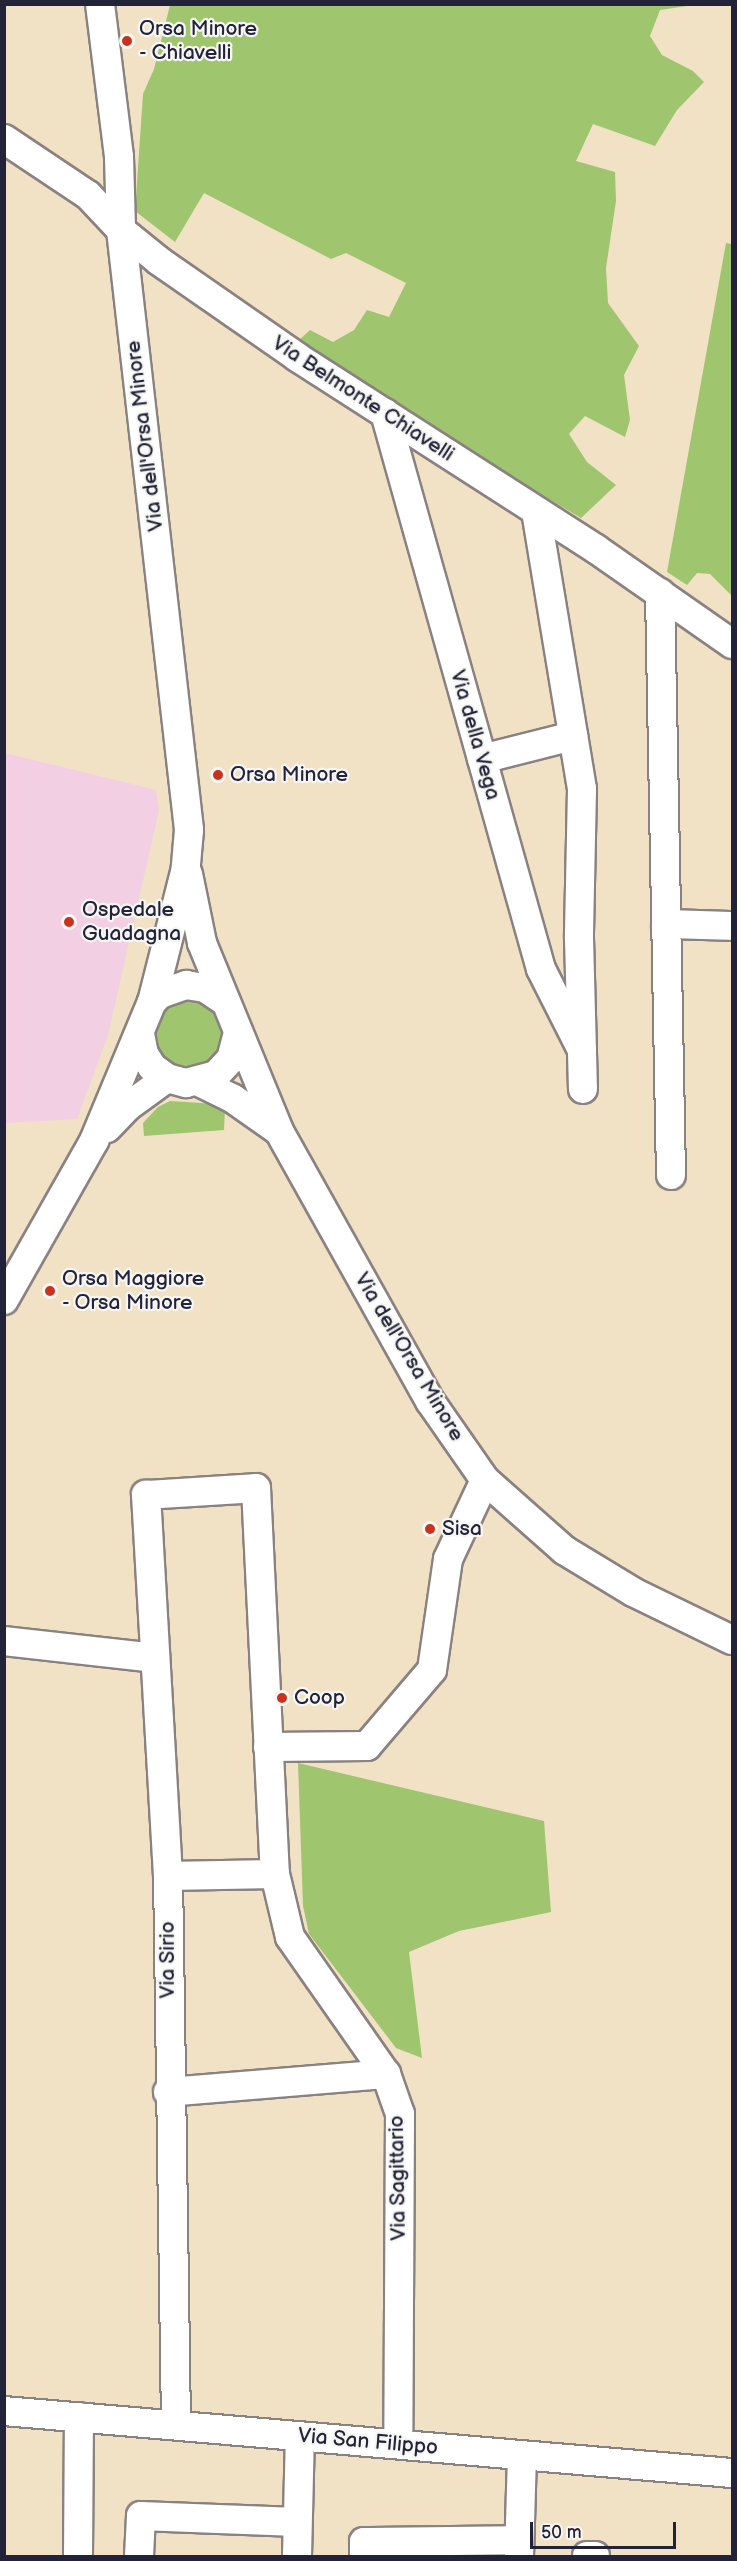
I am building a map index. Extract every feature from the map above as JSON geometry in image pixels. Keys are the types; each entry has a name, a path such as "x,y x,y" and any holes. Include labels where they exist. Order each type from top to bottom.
{"street":[{"name":"Via dell'Orsa Minore","path":"100,4 119,157 121,230 187,798 186,868"},
{"name":"Via Belmonte Chiavelli","path":"4,139 88,195 121,230 159,261 385,413 660,593 732,644"},
{"name":"Via della Vega","path":"385,413 541,969 582,1050"},
{"path":"536,511 582,789 579,938 583,1089"},
{"path":"660,593 671,1174"},
{"path":"482,759 573,736"},
{"path":"152,1002 186,868"},
{"path":"186,868 202,943 238,1032 231,1059 216,1075 199,1082"},
{"path":"666,924 732,926"},
{"path":"4,1300 94,1141 140,1034 143,1016 152,1002 160,994 186,985 205,988 226,1002"},
{"name":"Via dell'Orsa Minore","path":"238,1032 279,1131 430,1401 485,1480 564,1550 633,1592 732,1640"},
{"path":"140,1034 144,1054 167,1078 199,1082 232,1098 279,1131"},
{"path":"94,1141 127,1107 167,1078"},
{"path":"268,1747 367,1746 432,1670 448,1559 485,1480"},
{"name":"Via Sagittario","path":"146,1495 256,1488 275,1874 290,1937 386,2074 400,2114 398,2444"},
{"name":"Via Sirio","path":"146,1495 168,1876 168,2092 176,2425"},
{"path":"4,1641 155,1658"},
{"path":"168,1876 275,1874"},
{"path":"168,2092 386,2074"},
{"name":"Via San Filippo","path":"4,2410 732,2473"},
{"path":"78,2556 79,2417"},
{"path":"297,2556 296,2522 300,2436"},
{"path":"364,2556 364,2542 519,2548 522,2455"},
{"path":"139,2556 141,2516 296,2522"},
{"path":"587,2556 595,2556"}],"shaded area":[{"name":"Ospedale Guadagna","path":"5,753 156,790 159,810 108,1035 77,1119 5,1123"}],"green space":[{"path":"170,5 694,5 660,10 650,36 662,55 693,71 704,82 677,110 655,146 593,124 576,161 615,172 616,201 606,268 608,303 639,346 624,375 630,420 625,437 585,416 569,434 587,462 616,485 581,518 415,420 297,342 310,330 333,342 354,330 367,310 389,317 406,283 346,253 331,259 204,193 175,242 135,211 143,94 154,69"},
{"path":"726,243 732,244 732,596 710,574 697,573 687,585 667,572"},
{"path":"182,999 196,999 208,1004 218,1014 223,1033 218,1052 208,1062 196,1067 182,1067 170,1062 160,1052 155,1040 155,1026 160,1014 170,1004"},
{"path":"170,1101 217,1104 225,1109 224,1130 144,1136 143,1123 158,1107"},
{"path":"298,1763 544,1821 551,1912 459,1931 409,1952 422,2058 396,2048 309,1934 303,1906"}],"place":[{"name":"Orsa Minore - Chiavelli","path":"127,41"},
{"name":"Orsa Minore","path":"218,775"},
{"name":"Ospedale Guadagna","path":"69,922"},
{"name":"Orsa Maggiore - Orsa Minore","path":"50,1291"},
{"name":"Sisa","path":"430,1529"},
{"name":"Coop","path":"282,1698"}]}
